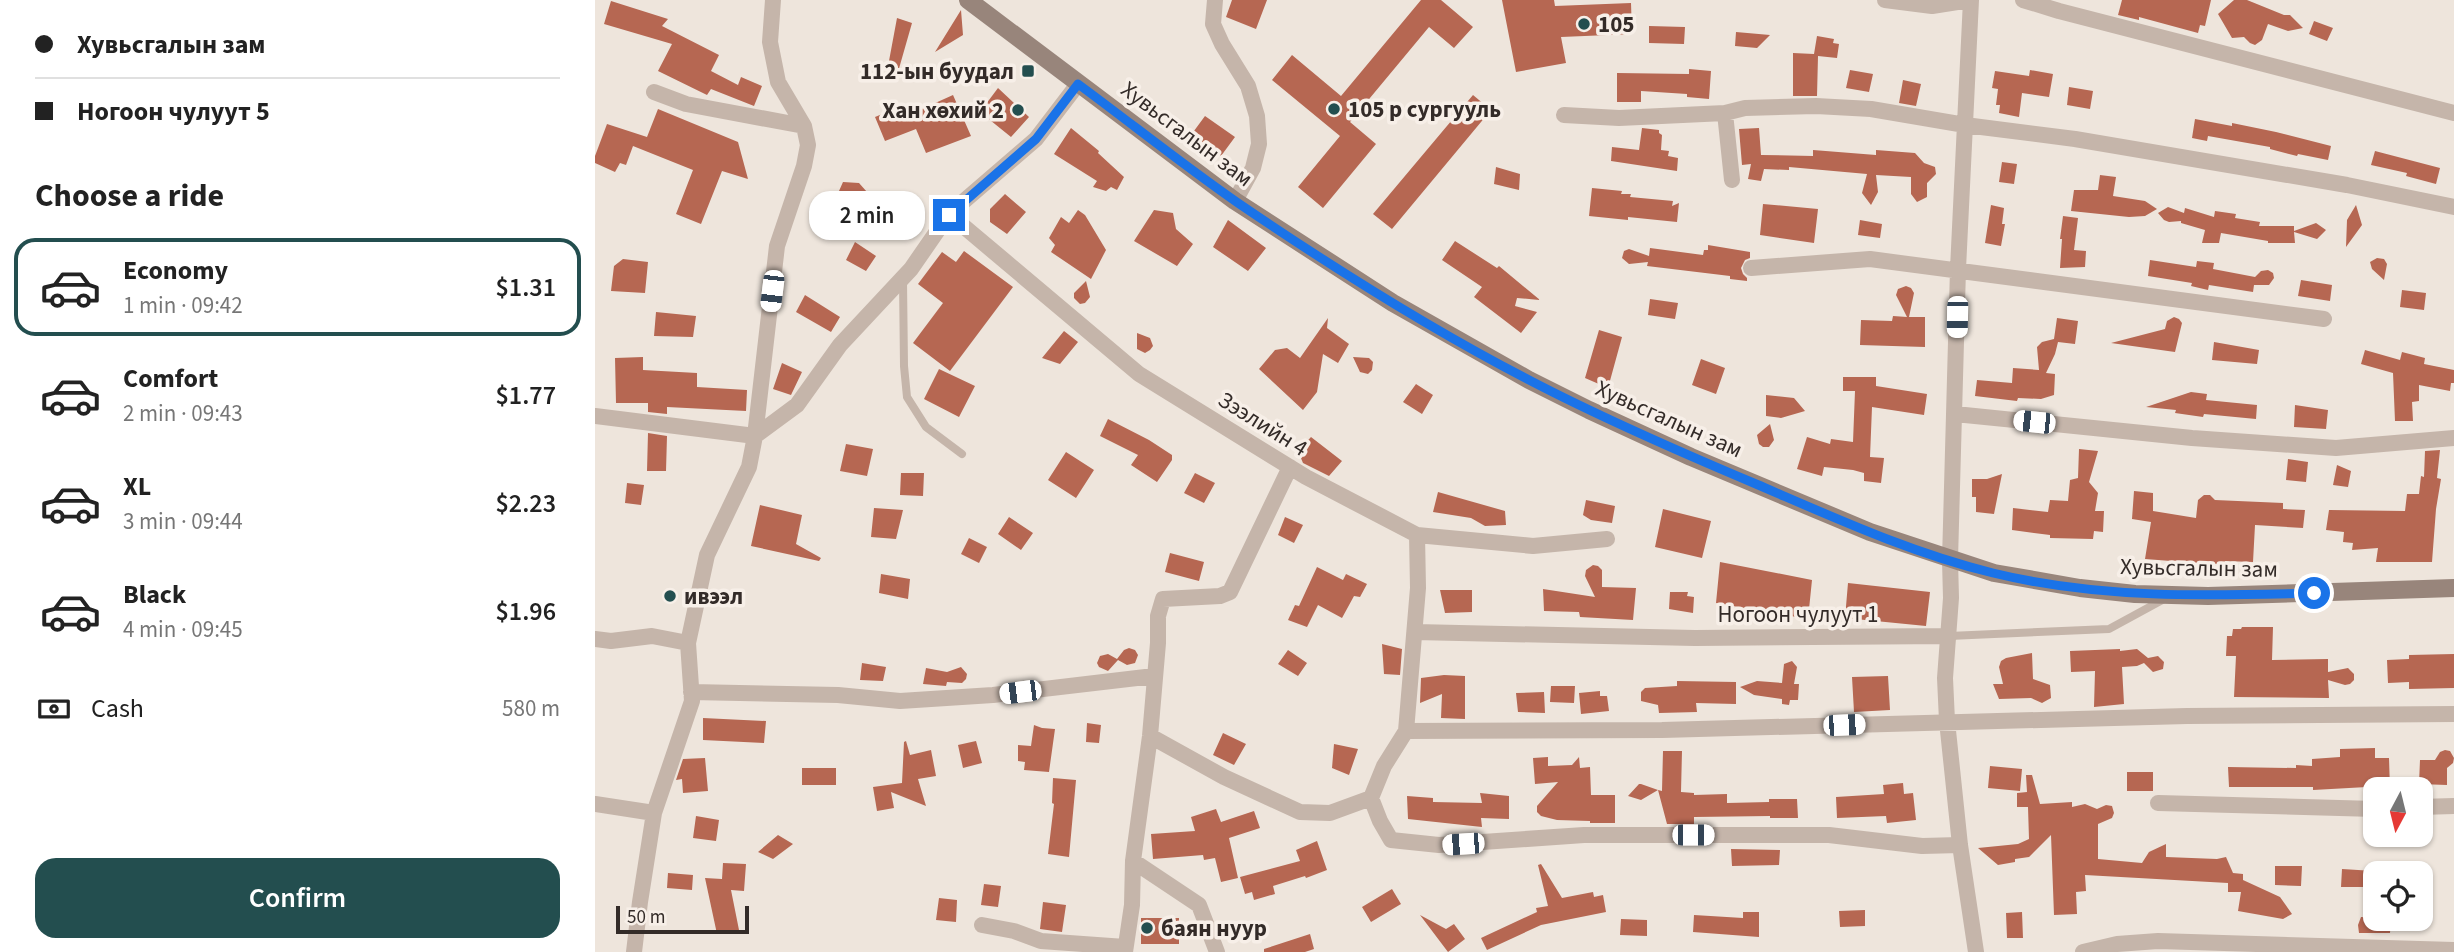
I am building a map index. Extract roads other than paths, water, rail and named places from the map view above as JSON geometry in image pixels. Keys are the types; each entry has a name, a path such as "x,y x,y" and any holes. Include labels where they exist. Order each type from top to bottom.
{"main road":[{"name":"Хувьсгалын зам","path":"968,0 1235,201 1393,303 1529,380 1703,462 1870,532 1994,573 2080,588 2172,595 2454,588"}],"street":[{"path":"634,952 655,813 692,701 688,643 707,555 749,467 777,246 804,166 808,145 804,126 778,82 770,42 775,5 773,0"},
{"path":"1215,0 1213,24 1248,86 1257,116 1259,144 1253,168 1235,201"},
{"path":"1885,0 1932,6 1970,0 1958,269 1949,636 1945,678 1960,845 1976,952"},
{"path":"2023,0 2059,12 2454,113"},
{"path":"595,416 755,436 797,405 840,345 903,277 949,215 1036,139 1078,84"},
{"path":"654,92 686,104 804,126"},
{"path":"1564,115 1619,118 1725,113 1745,108 1816,106 1871,109 1965,125 2075,139 2347,185 2454,207"},
{"path":"1725,113 1732,180"},
{"name":"Зээлийн 4","path":"949,215 1139,374 1290,467 1417,535 1533,546 1607,539"},
{"path":"1751,268 1870,258 2324,319"},
{"path":"1955,414 2192,438 2336,448 2454,438"},
{"path":"982,925 1014,931 1041,941 1125,950 1132,905 1133,861 1150,736 1160,603 1163,598 1220,596 1230,592 1290,467"},
{"path":"1417,535 1418,588 1406,731 1384,766 1371,798 1391,840 1439,845 1584,835 1815,835 1921,846 1960,845"},
{"name":"Ногоон чулуут 1","path":"1415,632 1695,638 1949,636"},
{"path":"595,639 611,641 652,636 688,643"},
{"path":"691,692 838,695 900,701 993,695 1154,676"},
{"path":"1406,731 1662,730 2187,716 2454,714"},
{"path":"1150,736 1224,777 1300,812 1330,813 1371,798"},
{"path":"2158,803 2363,809"},
{"path":"595,804 655,813"},
{"path":"2433,807 2454,806"},
{"path":"1133,861 1199,905 1217,952"},
{"path":"2083,952 2117,944 2158,941 2454,950"}],"lane":[{"path":"903,277 907,397 926,427 962,454"},
{"name":"Ногоон чулуут 1","path":"1949,636 2109,629 2172,595"}],"place":[{"name":"105","path":"1584,24"},
{"name":"112-ын буудал","path":"1028,71"},
{"name":"105 р сургууль","path":"1334,109"},
{"name":"Хан хөхий 2","path":"1018,110"},
{"name":"ивээл","path":"670,596"},
{"name":"баян нуур","path":"1147,928"}]}
